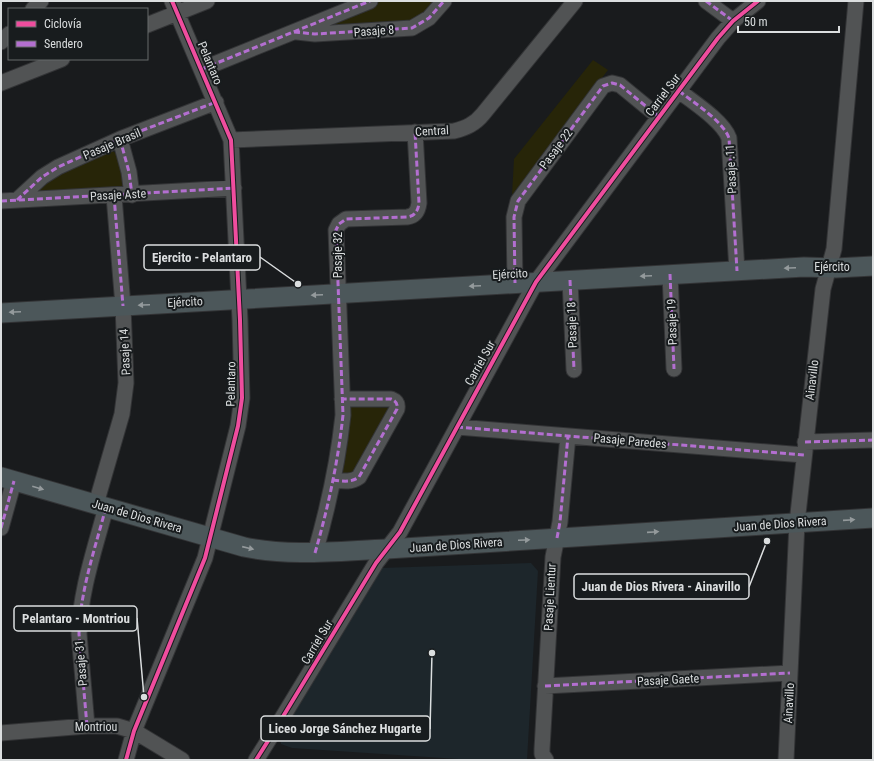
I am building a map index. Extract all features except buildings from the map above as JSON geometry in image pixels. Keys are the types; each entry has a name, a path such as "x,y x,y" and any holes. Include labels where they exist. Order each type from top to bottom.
{"main road":[{"name":"Ejército","path":"1,313 670,274 804,267 829,268 873,266"},
{"name":"Juan de Dios Rivera","path":"8,479 260,550 315,553 873,518"}],"street":[{"path":"148,24 175,7 207,1"},
{"name":"Pasaje 8","path":"202,69 370,1"},
{"name":"Pasaje 8","path":"294,32 315,34 412,28 430,18 444,1"},
{"name":"Central","path":"231,140 461,129 474,123 483,114 575,1"},
{"path":"706,1 733,21"},
{"name":"Carriel Sur","path":"256,760 376,563 400,532 536,282 718,38 733,21 758,1"},
{"name":"Ainavillo","path":"786,760 797,523 804,449 824,289 834,249 856,1"},
{"name":"Pelantaro","path":"126,760 134,731 199,575 211,537 241,412 242,385 239,299 231,140 175,7"},
{"path":"3,79 59,60"},
{"name":"Pasaje 22","path":"516,283 514,217 518,201 603,86 612,83 620,85 659,117"},
{"name":"Pasaje .11","path":"678,91 721,125 729,138 737,271"},
{"name":"Pasaje Brasil","path":"17,200 42,177 58,167 120,139 216,102"},
{"name":"Pasaje 32","path":"315,553 333,480 343,415 336,234 342,221 350,218 407,218 414,215 419,208 415,132"},
{"path":"120,139 129,172 132,195"},
{"name":"Pasaje Aste","path":"1,201 132,195 234,188"},
{"name":"Pasaje 14","path":"101,506 125,396 126,369 123,306 114,196"},
{"name":"Pasaje 19","path":"670,274 674,369"},
{"name":"Pasaje 18","path":"570,280 574,370"},
{"path":"333,480 350,481 359,477 397,409 394,400 391,399 342,399"},
{"name":"Pasaje Paredes","path":"457,427 568,436 804,449 873,440"},
{"name":"Pasaje Lientur","path":"545,759 542,749 553,557 560,522 568,436"},
{"path":"1,528 8,479"},
{"name":"Pasaje 31","path":"87,726 79,619 101,506"},
{"name":"Pasaje Gaete","path":"546,686 790,674"},
{"name":"Montriou","path":"1,733 111,725 134,731 182,760"}],"shaded area":[{"path":"381,1 439,1 411,23 319,28"},
{"path":"593,60 608,70 512,195 514,159"},
{"path":"111,150 117,154 126,184 121,191 34,195 43,182"},
{"path":"348,406 393,408 353,476 342,475 338,470"},
{"path":"531,563 538,571 527,760 473,760 292,748 281,744 280,735 381,568"}],"marked path":[{"path":"202,69 370,1"},
{"path":"294,32 315,34 412,28 429,18 444,1"},
{"path":"706,1 733,21"},
{"path":"515,283 514,217 518,201 603,86 612,83 620,85 659,117"},
{"path":"679,91 721,125 729,138 737,271"},
{"path":"17,200 42,177 58,167 120,139 216,102"},
{"path":"315,553 332,485 343,415 336,230 339,224 346,219 407,217 416,213 419,203 415,132"},
{"path":"120,139 129,172 132,195"},
{"path":"1,201 234,188"},
{"path":"114,196 123,306"},
{"path":"670,274 674,369"},
{"path":"570,280 574,370"},
{"path":"333,480 350,481 359,477 397,409 396,403 391,399 342,399"},
{"path":"457,427 804,455"},
{"path":"557,538 560,522 568,436"},
{"path":"805,442 873,440"},
{"path":"1,528 14,481"},
{"path":"87,726 79,634 80,618 85,586 106,507"},
{"path":"545,686 790,673"}],"cycle path":[{"path":"126,760 134,731 205,558 238,426 242,398 240,320 231,140 172,1"},
{"path":"256,760 376,563 400,532 536,282 718,38 733,21 758,1"}],"place":[{"name":"Ejercito - Pelantaro","path":"298,284"},
{"name":"Juan de Dios Rivera - Ainavillo","path":"767,541"},
{"name":"Liceo Jorge Sánchez Hugarte","path":"432,653"},
{"name":"Pelantaro - Montriou","path":"144,697"}]}
